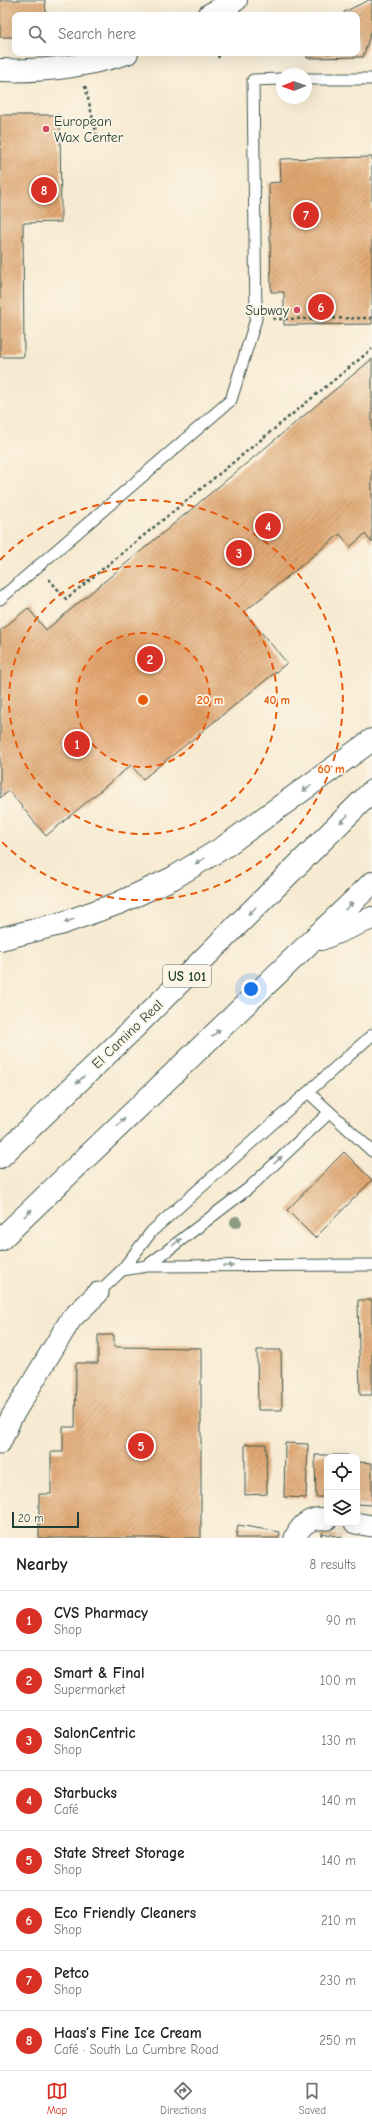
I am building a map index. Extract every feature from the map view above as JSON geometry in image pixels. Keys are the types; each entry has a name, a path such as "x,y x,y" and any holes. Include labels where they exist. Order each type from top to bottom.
{"main road":[{"path":"214,12 236,0"},
{"path":"0,70 58,68 102,61 118,56"},
{"path":"0,939 63,923 106,908 173,878 224,846 372,740"},
{"name":"El Camino Real","path":"0,1157 136,1027 372,791"},
{"path":"0,1240 125,1118 311,943 372,883"},
{"path":"311,943 372,918"}],"street":[{"path":"0,1443 11,1418 71,1319 98,1293"},
{"path":"296,1538 299,1530 310,1520 317,1518 324,1519"},
{"path":"360,1524 372,1526"}],"lane":[{"path":"312,79 372,79"},
{"path":"0,599 231,400 256,319 253,80 276,80"},
{"path":"98,1293 122,1270 152,1231 371,1037"},
{"path":"308,1092 372,1152"},
{"path":"146,1266 249,1188 330,1112"},
{"path":"122,1270 146,1266 372,1265"}],"path":[{"path":"79,65 97,136"},
{"path":"256,319 372,318"},
{"path":"38,566 66,599 372,349"}],"building":[{"path":"0,0 45,0 46,12 12,12 12,37 0,37"},
{"path":"372,0 372,29 363,57 307,58 307,56 360,56 360,12 344,12"},
{"path":"0,115 60,115 61,222 23,223 24,357 0,357"},
{"path":"372,157 372,324 284,325 284,292 271,292 269,183 281,182 280,159"},
{"path":"372,359 372,543 365,534 350,547 340,534 244,612 287,663 143,779 131,765 46,836 9,791 0,798 0,631 28,608 46,630"},
{"path":"344,1152 372,1180 315,1238 287,1210"},
{"path":"358,1300 372,1300 372,1395 360,1395"},
{"path":"98,1335 114,1335 114,1347 201,1348 201,1538 39,1538 39,1494 51,1494 51,1452 63,1452 63,1427 75,1427 76,1363 98,1363"},
{"path":"257,1350 281,1350 282,1410 258,1410"},
{"path":"285,1443 308,1444 306,1498 284,1497"},
{"path":"245,1444 266,1444 267,1494 245,1495"},
{"path":"315,1455 324,1455 324,1497 316,1497"},
{"path":"360,1462 372,1463 372,1505 360,1504"},
{"path":"238,1525 280,1532 279,1538 236,1538"},
{"path":"322,1533 342,1537 342,1538 321,1538"}],"place":[{"name":"European Wax Center","path":"46,129"},
{"name":"Haas’s Fine Ice Cream","path":"44,190"},
{"name":"Petco","path":"306,215"},
{"name":"Eco Friendly Cleaners","path":"321,307"},
{"name":"Subway","path":"297,310"},
{"name":"Starbucks","path":"268,526"},
{"name":"SalonCentric","path":"239,553"},
{"name":"Smart & Final","path":"150,659"},
{"name":"CVS Pharmacy","path":"77,744"},
{"name":"State Street Storage","path":"141,1446"}]}
